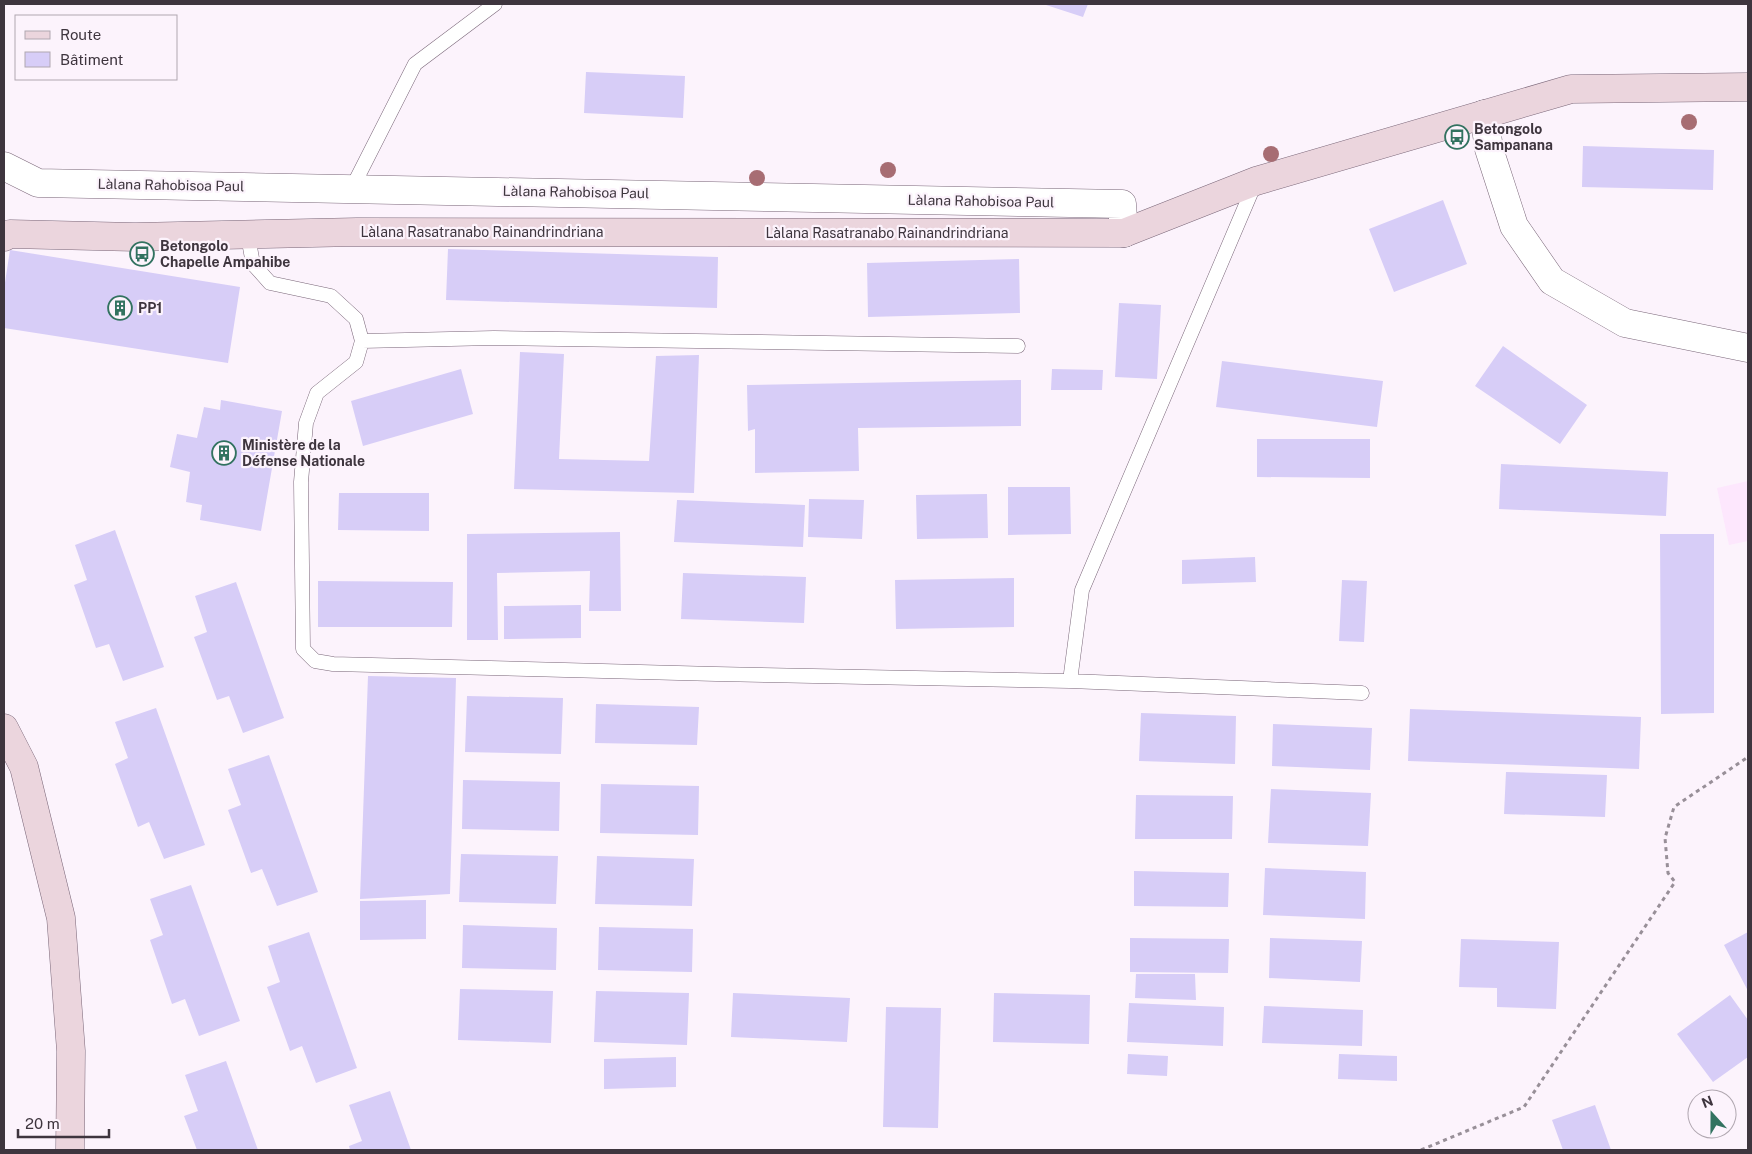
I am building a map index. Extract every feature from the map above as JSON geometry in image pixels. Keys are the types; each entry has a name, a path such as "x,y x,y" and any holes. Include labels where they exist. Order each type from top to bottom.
{"street":[{"name":"Làlana Rasatranabo Rainandrindriana","path":"4,237 10,234 135,238 357,232 1124,233 1256,181 1460,123 1484,114 1571,89 1748,87"},
{"path":"1484,114 1489,149 1514,226 1552,281 1625,322 1748,348"},
{"name":"Làlana Rahobisoa Paul","path":"4,166 38,183 1122,204 1124,233"},
{"path":"1703,338 1739,332 1748,334"},
{"path":"4,728 24,767 61,918 71,1051 70,1150"}],"lane":[{"path":"352,188 416,64 495,4"},
{"path":"1070,680 1082,590 1256,181"},
{"path":"248,236 253,264 270,283 331,296 356,319 362,341 356,362 317,393 306,423 301,482 303,650 315,661 333,664 716,674 1070,680 1362,693"},
{"path":"362,341 494,338 1018,346"}],"path":[{"path":"1421,1150 1524,1107 1676,882 1668,873 1665,838 1674,807 1748,757"}],"shaded area":[{"path":"1748,481 1748,541 1729,545 1717,488"}],"building":[{"path":"1043,4 1088,4 1083,17"},
{"path":"586,72 685,76 683,118 584,113"},
{"path":"1583,146 1714,150 1713,190 1582,187"},
{"path":"1443,200 1467,264 1394,292 1369,229"},
{"path":"448,249 718,257 717,308 446,300"},
{"name":"PP1","path":"10,250 240,287 228,363 4,328 4,289"},
{"path":"1019,259 1020,313 868,317 867,263"},
{"path":"1119,303 1161,305 1157,379 1115,377"},
{"path":"1503,346 1587,405 1560,444 1475,386"},
{"path":"520,352 564,354 559,459 649,461 656,356 699,355 694,493 514,489"},
{"path":"1222,361 1383,381 1377,427 1216,407"},
{"path":"461,369 473,414 363,446 351,401"},
{"path":"1052,369 1103,370 1102,390 1051,390"},
{"path":"1021,380 1021,426 858,428 859,471 755,473 755,429 748,431 747,385"},
{"name":"Ministère de la Défense Nationale","path":"221,400 282,411 261,531 200,520 202,505 186,502 190,472 170,467 177,434 197,438 204,407 220,410"},
{"path":"1257,439 1370,439 1370,478 1257,477"},
{"path":"1501,464 1668,472 1666,516 1499,509"},
{"path":"1008,487 1070,487 1071,534 1008,535"},
{"path":"339,493 429,493 429,531 338,530"},
{"path":"987,494 988,538 917,539 916,495"},
{"path":"809,499 864,500 862,539 808,537"},
{"path":"677,500 805,505 803,547 674,542"},
{"path":"115,530 164,667 123,681 109,644 96,648 74,585 87,580 75,545"},
{"path":"620,532 621,611 589,611 590,571 497,573 498,640 467,640 467,534"},
{"path":"1660,534 1714,534 1714,713 1661,714"},
{"path":"1255,557 1256,582 1182,584 1182,560"},
{"path":"683,573 806,577 804,623 681,619"},
{"path":"1014,578 1014,627 896,629 895,580"},
{"path":"1342,580 1367,581 1364,642 1339,641"},
{"path":"318,581 453,582 452,627 318,627"},
{"path":"236,582 284,718 243,733 229,696 217,700 194,637 207,632 195,596"},
{"path":"581,605 581,638 504,639 504,606"},
{"path":"368,676 456,678 450,894 360,899"},
{"path":"467,696 563,698 561,754 465,752"},
{"path":"596,704 699,707 697,745 595,743"},
{"path":"156,708 205,845 164,859 149,822 138,827 115,764 128,758 115,722"},
{"path":"1410,709 1641,717 1639,769 1408,761"},
{"path":"1141,713 1236,716 1235,764 1139,761"},
{"path":"1273,724 1372,728 1370,770 1272,766"},
{"path":"269,755 318,892 277,906 262,869 251,873 228,810 241,805 228,769"},
{"path":"1506,772 1607,775 1605,817 1504,814"},
{"path":"463,780 560,782 559,831 462,829"},
{"path":"601,784 699,786 698,835 600,833"},
{"path":"1271,789 1371,793 1368,846 1268,843"},
{"path":"1136,795 1233,796 1232,839 1135,839"},
{"path":"461,854 558,856 556,904 459,902"},
{"path":"597,856 694,859 692,906 595,904"},
{"path":"1265,868 1366,872 1365,919 1263,915"},
{"path":"1134,871 1229,873 1228,907 1134,906"},
{"path":"191,885 240,1021 199,1036 185,999 172,1004 150,940 163,935 150,899"},
{"path":"426,900 426,939 360,940 360,901"},
{"path":"463,925 557,928 556,970 462,968"},
{"path":"599,927 693,929 692,972 598,970"},
{"path":"309,932 357,1068 316,1083 302,1046 290,1051 267,987 280,982 268,946"},
{"path":"1748,932 1748,991 1724,945"},
{"path":"1130,938 1229,939 1228,973 1130,972"},
{"path":"1270,938 1362,941 1360,982 1269,978"},
{"path":"1461,939 1559,942 1556,1009 1497,1007 1497,988 1459,987"},
{"path":"1136,974 1195,974 1196,1000 1135,998"},
{"path":"460,989 553,991 551,1043 458,1040"},
{"path":"596,991 689,993 687,1045 594,1042"},
{"path":"733,993 850,998 847,1042 731,1037"},
{"path":"994,993 1090,995 1089,1044 993,1042"},
{"path":"1730,995 1748,1020 1748,1057 1713,1082 1677,1034"},
{"path":"1129,1003 1224,1007 1223,1046 1127,1042"},
{"path":"1264,1006 1363,1010 1362,1046 1262,1043"},
{"path":"886,1007 941,1008 938,1128 883,1127"},
{"path":"1128,1054 1168,1056 1167,1076 1127,1074"},
{"path":"1339,1054 1397,1056 1397,1081 1338,1079"},
{"path":"676,1057 676,1087 604,1089 604,1059"},
{"path":"226,1061 258,1150 197,1150 184,1116 198,1111 185,1075"},
{"path":"390,1091 411,1150 350,1150 349,1146 362,1141 349,1105"},
{"path":"1595,1105 1611,1150 1563,1150 1552,1120"}],"place":[{"name":"Betongolo Sampanana","path":"1457,137"},
{"name":"Betongolo Chapelle Ampahibe","path":"142,254"},
{"name":"PP1","path":"120,308"},
{"name":"Ministère de la Défense Nationale","path":"224,453"}]}
